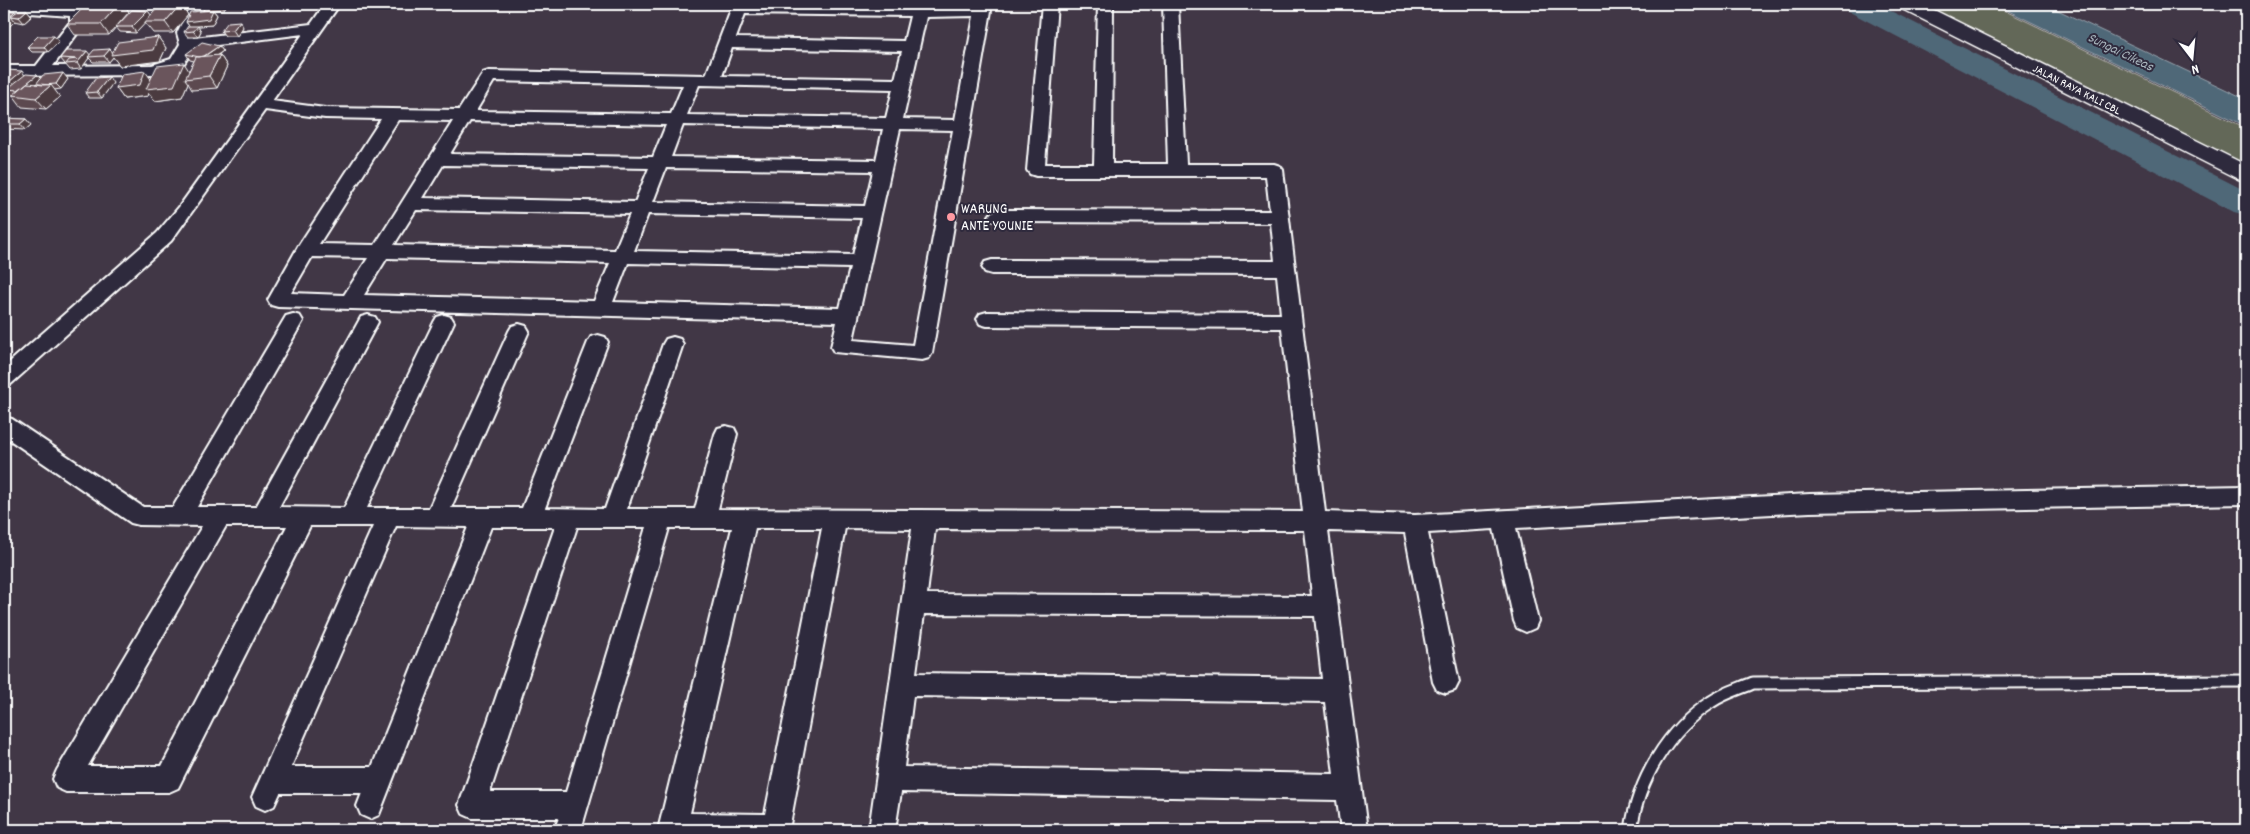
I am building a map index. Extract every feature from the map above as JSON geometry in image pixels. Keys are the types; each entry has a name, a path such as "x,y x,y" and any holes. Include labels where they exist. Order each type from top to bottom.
{"main road":[{"name":"JALAN RAYA KALI CBL","path":"1907,4 2246,174"}],"street":[{"path":"4,71 40,72 162,68 182,57 188,44 185,33 198,4"},
{"path":"4,379 164,236 185,211 262,105 301,30 333,4"},
{"path":"1049,4 1036,170 1274,170 1314,521 1354,830"},
{"path":"1103,170 1106,4"},
{"path":"1171,4 1177,170"},
{"path":"4,6 78,7 78,22 40,72"},
{"path":"712,80 739,9 919,12 983,11 922,353 841,347 919,12"},
{"path":"188,44 301,30"},
{"path":"726,43 912,46"},
{"path":"350,302 489,76 903,84"},
{"path":"601,308 620,256 693,80"},
{"path":"262,105 325,114 962,125"},
{"path":"392,115 306,250 278,300 849,314"},
{"path":"438,159 883,166"},
{"path":"410,204 872,212"},
{"path":"998,216 1279,217"},
{"path":"306,250 861,262"},
{"path":"992,267 1285,268"},
{"path":"987,319 1291,320"},
{"path":"180,516 293,321"},
{"path":"262,517 368,322"},
{"path":"351,517 444,322"},
{"path":"436,517 520,331"},
{"path":"530,518 598,342"},
{"path":"613,518 673,344"},
{"path":"4,425 139,516 1314,521 1415,524 1810,503 2246,495"},
{"path":"704,518 726,434"},
{"path":"220,516 66,778 169,779 304,517"},
{"path":"380,780 269,789 389,517"},
{"path":"370,806 483,518"},
{"path":"569,518 472,805 573,815 660,518"},
{"path":"746,519 674,826 776,829 835,519"},
{"path":"882,830 925,520"},
{"path":"1503,520 1526,620"},
{"path":"1415,524 1446,682"},
{"path":"913,604 1326,606"},
{"path":"902,684 1337,691"},
{"path":"889,779 1349,787"}],"lane":[{"path":"1631,830 1632,818 1648,779 1671,738 1694,716 1717,698 1753,683 2246,681"}],"green space":[{"path":"1907,4 1991,4 2246,128 2246,175"}],"water":[{"name":"Sungai Cikeas","path":"1994,4 2045,4 2246,99 2246,126"}],"building":[{"path":"87,4 119,4 101,24 67,24"},
{"path":"161,4 181,4 165,22 145,22"},
{"path":"19,10 27,10 19,17 11,16"},
{"path":"132,10 148,11 132,27 116,27"},
{"path":"213,10 209,19 186,22 190,12"},
{"path":"4,11 15,11 4,20"},
{"path":"240,21 233,30 221,31 228,22"},
{"path":"188,26 198,26 194,31 184,32"},
{"path":"38,36 54,36 44,47 27,47"},
{"path":"158,37 153,50 111,55 118,42"},
{"path":"202,42 219,46 204,56 199,57 186,54"},
{"path":"110,49 104,56 88,57 94,50"},
{"path":"66,51 87,51 77,63 66,64 69,60 77,59 60,58"},
{"path":"220,55 209,76 185,79 196,57"},
{"path":"184,63 174,86 146,89 157,66"},
{"path":"7,70 22,71 4,86 4,73"},
{"path":"145,71 140,85 116,88 122,74"},
{"path":"63,73 56,84 36,84 43,75"},
{"path":"26,74 37,75 18,90 7,89"},
{"path":"109,77 97,92 85,93 96,78"},
{"path":"27,83 51,85 36,98 13,95"},
{"path":"4,118 26,119 20,124 4,124"}],"waterway":[{"path":"1856,4 2246,204"}],"place":[{"name":"WARUNG ANTE YOUNIE","path":"951,217"}]}
